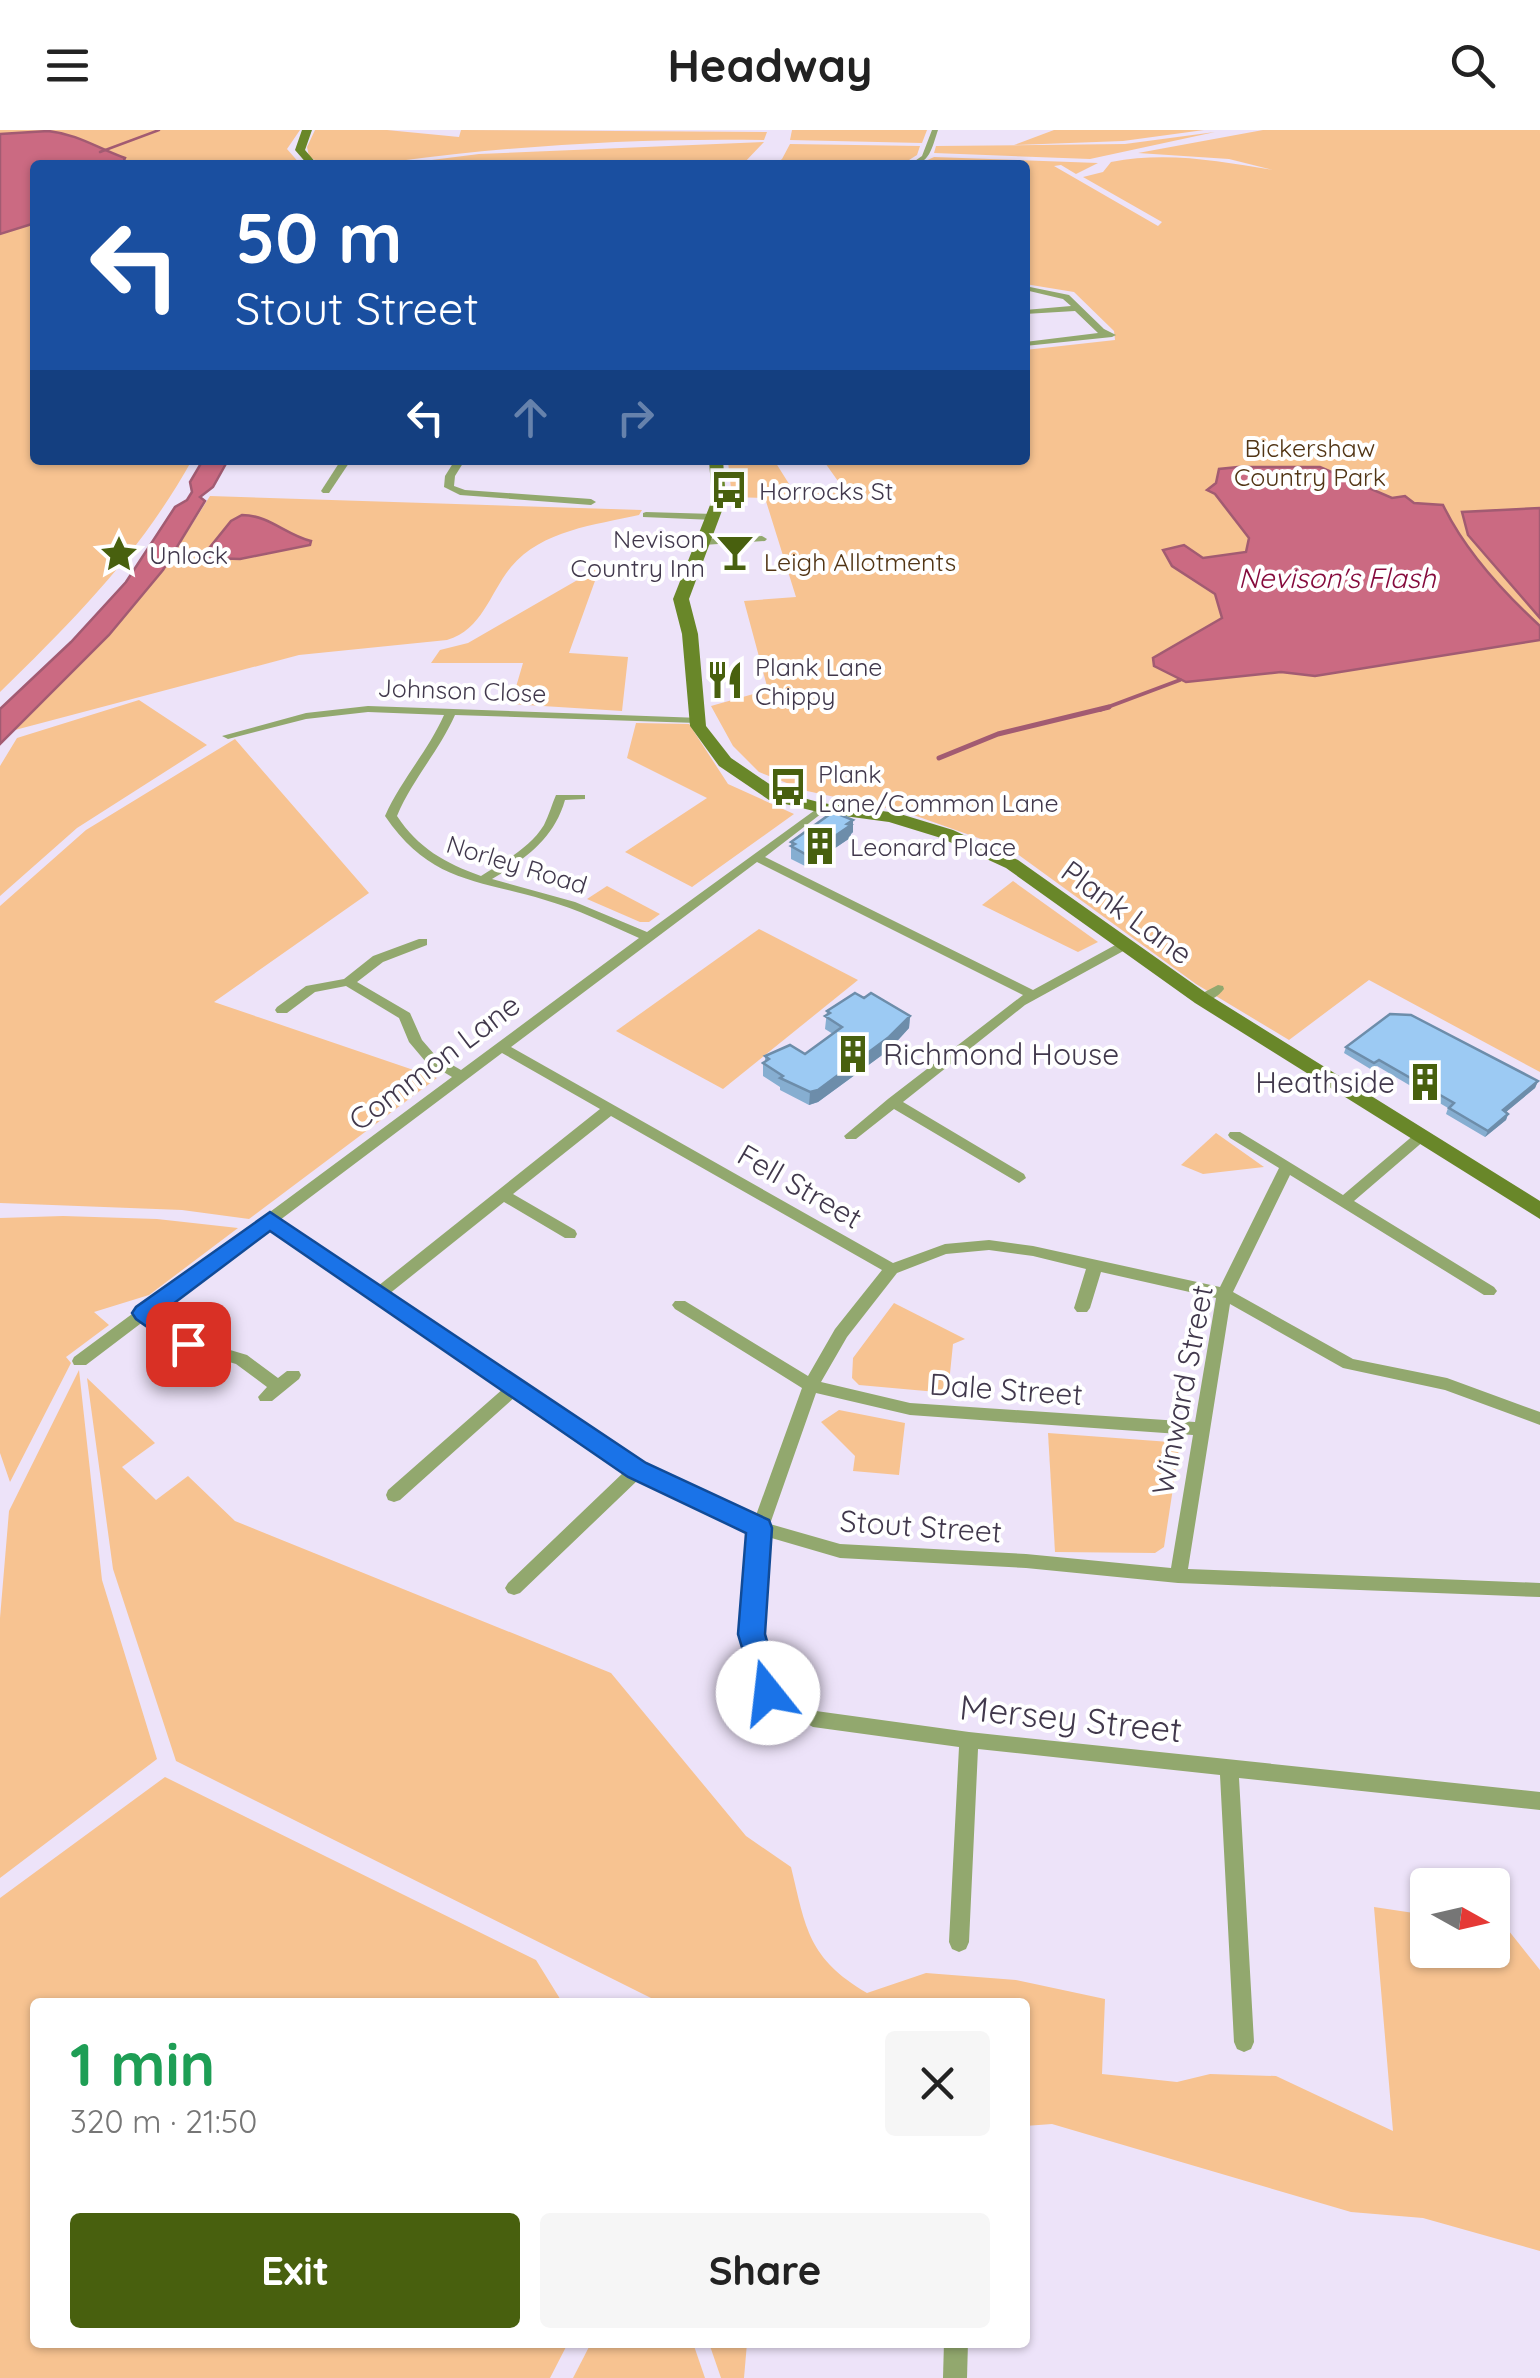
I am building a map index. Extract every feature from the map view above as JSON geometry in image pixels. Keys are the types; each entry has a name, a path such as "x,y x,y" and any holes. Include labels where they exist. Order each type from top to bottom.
{"street":[{"path":"307,130 300,150 309,160"},
{"path":"921,160 926,157 935,130"},
{"path":"1030,289 1060,295 1109,335 1030,343"},
{"path":"1030,312 1078,308"},
{"path":"326,490 343,465"},
{"path":"457,465 450,476 449,487 454,490 480,497 592,502"},
{"name":"Plank Lane","path":"717,465 721,490 714,517 681,599 690,634 697,720 725,762 775,796 822,808 891,817 980,848 1012,864 1124,946 1210,994 1420,1138 1540,1211"},
{"path":"646,514 714,517"},
{"path":"703,542 762,539"},
{"name":"Johnson Close","path":"228,736 306,716 368,709 697,720"},
{"name":"Norley Road","path":"451,712 439,741 398,798 391,816 403,838 429,860 480,881 592,911 646,937"},
{"path":"480,881 538,844 552,823 560,796 581,797"},
{"name":"Common Lane","path":"80,1360 822,808"},
{"path":"756,857 1032,995"},
{"path":"282,1010 311,989 348,982 378,959 423,942"},
{"path":"851,1136 1032,995 1124,946"},
{"path":"348,982 405,1016 416,1042 430,1058 462,1076"},
{"name":"Fell Street","path":"501,1046 892,1269"},
{"path":"893,1102 1019,1178"},
{"path":"378,1294 610,1109"},
{"path":"1235,1135 1489,1291"},
{"path":"1345,1201 1420,1138"},
{"name":"Winward Street","path":"1178,1576 1224,1294 1287,1166"},
{"path":"502,1194 570,1234"},
{"name":"Stout Street","path":"270,1220 637,1470 760,1528 840,1551 1026,1561 1178,1576 1540,1590"},
{"path":"892,1269 945,1249 989,1245 1224,1294 1349,1364 1447,1384 1540,1419"},
{"path":"1468,1278 1482,1264"},
{"path":"1082,1308 1094,1265"},
{"name":"Mersey Street","path":"892,1269 841,1333 811,1386 760,1528 752,1634 768,1693 813,1719 969,1740 1540,1801"},
{"name":"Dale Street","path":"680,1305 811,1386 910,1409 1200,1429"},
{"path":"144,1313 188,1344 240,1359 272,1392 292,1374"},
{"path":"394,1495 515,1387"},
{"path":"514,1588 637,1470"},
{"path":"959,1942 969,1740"},
{"path":"1229,1768 1244,2042"},
{"path":"955,2378 956,2348"}],"green space":[{"path":"0,130 300,130 287,149 297,160 30,160 30,465 189,465 151,525 105,583 0,692"},
{"path":"315,130 387,130 459,137 461,130 767,132 764,140 581,144 407,160 315,160 309,156 307,147"},
{"path":"792,130 927,130 922,143 790,140"},
{"path":"1054,130 1204,130 1123,141 1014,145"},
{"path":"1263,130 1540,130 1540,1072 1369,980 1289,1040 1196,984 1012,850 905,812 807,791 759,772 733,746 711,706 768,690 744,601 796,597 765,498 732,497 728,465 777,465 796,495 845,491 827,465 1030,465 1030,349 1115,340 1114,331 1074,292 1030,285 1030,161 1098,163 1076,174 1061,165 1054,166 1158,226 1162,222 1083,177 1103,172 1111,162 1152,157 1192,158 1273,170 1229,159 1138,153"},
{"path":"1215,132 1090,159 934,153 936,146 1125,144"},
{"path":"764,142 747,160 432,160 479,154"},
{"path":"790,144 920,146 917,155 909,160 782,159"},
{"path":"934,157 1016,160 928,160"},
{"path":"210,496 642,510 639,515 570,531 538,545 511,567 469,628 447,640 299,655 15,730 109,635 163,570"},
{"path":"600,567 569,653 628,657 622,711 511,704 523,663 431,663 440,650 468,643"},
{"path":"139,700 207,745 77,828 0,896 0,766 17,738"},
{"path":"636,723 689,724 728,784 794,814 692,887 625,852 707,798 627,758"},
{"path":"235,739 369,893 214,1002 437,1078 249,1219 182,1210 0,1203 0,906 86,830"},
{"path":"1013,881 1098,942 1078,952 982,905"},
{"path":"607,886 660,914 649,922 640,922 587,899"},
{"path":"759,929 858,980 723,1089 616,1031"},
{"path":"1216,1133 1264,1167 1203,1174 1181,1165"},
{"path":"0,1218 157,1219 238,1228 149,1295 94,1312 109,1325 66,1357 71,1363 10,1482 0,1453"},
{"path":"894,1303 965,1339 953,1344 948,1393 859,1385 852,1378 853,1358"},
{"path":"79,1370 102,1580 157,1759 0,1878 0,1618 9,1511"},
{"path":"87,1378 155,1443 122,1467 156,1500 188,1476 235,1521 611,1673 746,1836 791,1867 812,1940 832,1967 867,1993 926,1973 1016,1980 1105,1999 1102,2074 1177,2082 1210,2074 1276,2076 1393,2131 1374,1907 1410,1912 1410,1968 1510,1968 1510,1932 1540,1970 1540,2251 1423,2218 1351,2212 1052,2124 1030,2126 1030,1998 651,1998 176,1761 113,1569"},
{"path":"839,1410 905,1423 899,1475 853,1471 855,1456 821,1422"},
{"path":"1048,1433 1170,1442 1179,1449 1164,1547 1155,1553 1055,1552"},
{"path":"165,1777 536,1960 560,1998 30,1998 30,2348 565,2348 550,2378 0,2378 0,1898"},
{"path":"588,2348 695,2348 705,2378 573,2378"},
{"path":"711,2348 747,2348 744,2378 721,2378"}],"water":[{"path":"59,133 125,158 30,160 30,225 0,234 0,134"},
{"path":"200,465 225,465 213,487 200,497 205,501 163,570 109,635 0,744 0,709 71,642 126,582 175,507 187,500 192,492 190,482"},
{"name":"Nevison's Flash","path":"1320,467 1392,498 1405,496 1414,503 1443,505 1486,570 1540,626 1540,640 1315,676 1281,672 1186,682 1154,666 1153,658 1222,618 1215,594 1172,566 1163,550 1184,545 1203,558 1246,552 1249,538 1215,494 1207,490 1216,483 1219,469"},
{"name":"Nevison's Flash","path":"1540,508 1540,618 1468,535 1462,512"},
{"path":"242,515 269,522 311,541 310,545 240,559 208,558 206,552 231,521"}],"building":[{"path":"833,812 853,820 847,824 851,825 807,855 791,846 795,844 791,842"},
{"name":"Richmond House","path":"855,993 864,998 871,993 910,1016 889,1037 818,1090 810,1092 780,1078 783,1076 763,1063 769,1059 765,1056 790,1045 805,1054 842,1027 825,1016"},
{"name":"Heathside","path":"1390,1014 1411,1015 1538,1081 1503,1110 1508,1114 1488,1131 1449,1108 1454,1103 1379,1060 1374,1063 1346,1047"}],"waterway":[{"path":"100,152 159,130"},
{"path":"1106,708 1180,680"},
{"path":"939,758 998,734 1106,708"},
{"path":"1100,710 1106,708"}],"place":[{"name":"Horrocks St","path":"729,490"},
{"name":"Nevison Country Inn","path":"735,552"},
{"name":"Unlock","path":"119,554"},
{"name":"Plank Lane Chippy","path":"725,680"},
{"name":"Plank Lane/Common Lane","path":"788,787"},
{"name":"Leonard Place","path":"820,846"},
{"name":"Richmond House","path":"853,1054"},
{"name":"Heathside","path":"1425,1082"}],"route":[{"path":"188,1344 144,1313 270,1220 637,1470 760,1528 752,1634 768,1693"}],"park label":[{"name":"Bickershaw Country Park","path":"1310,462"},
{"name":"Leigh Allotments","path":"860,561"}]}
